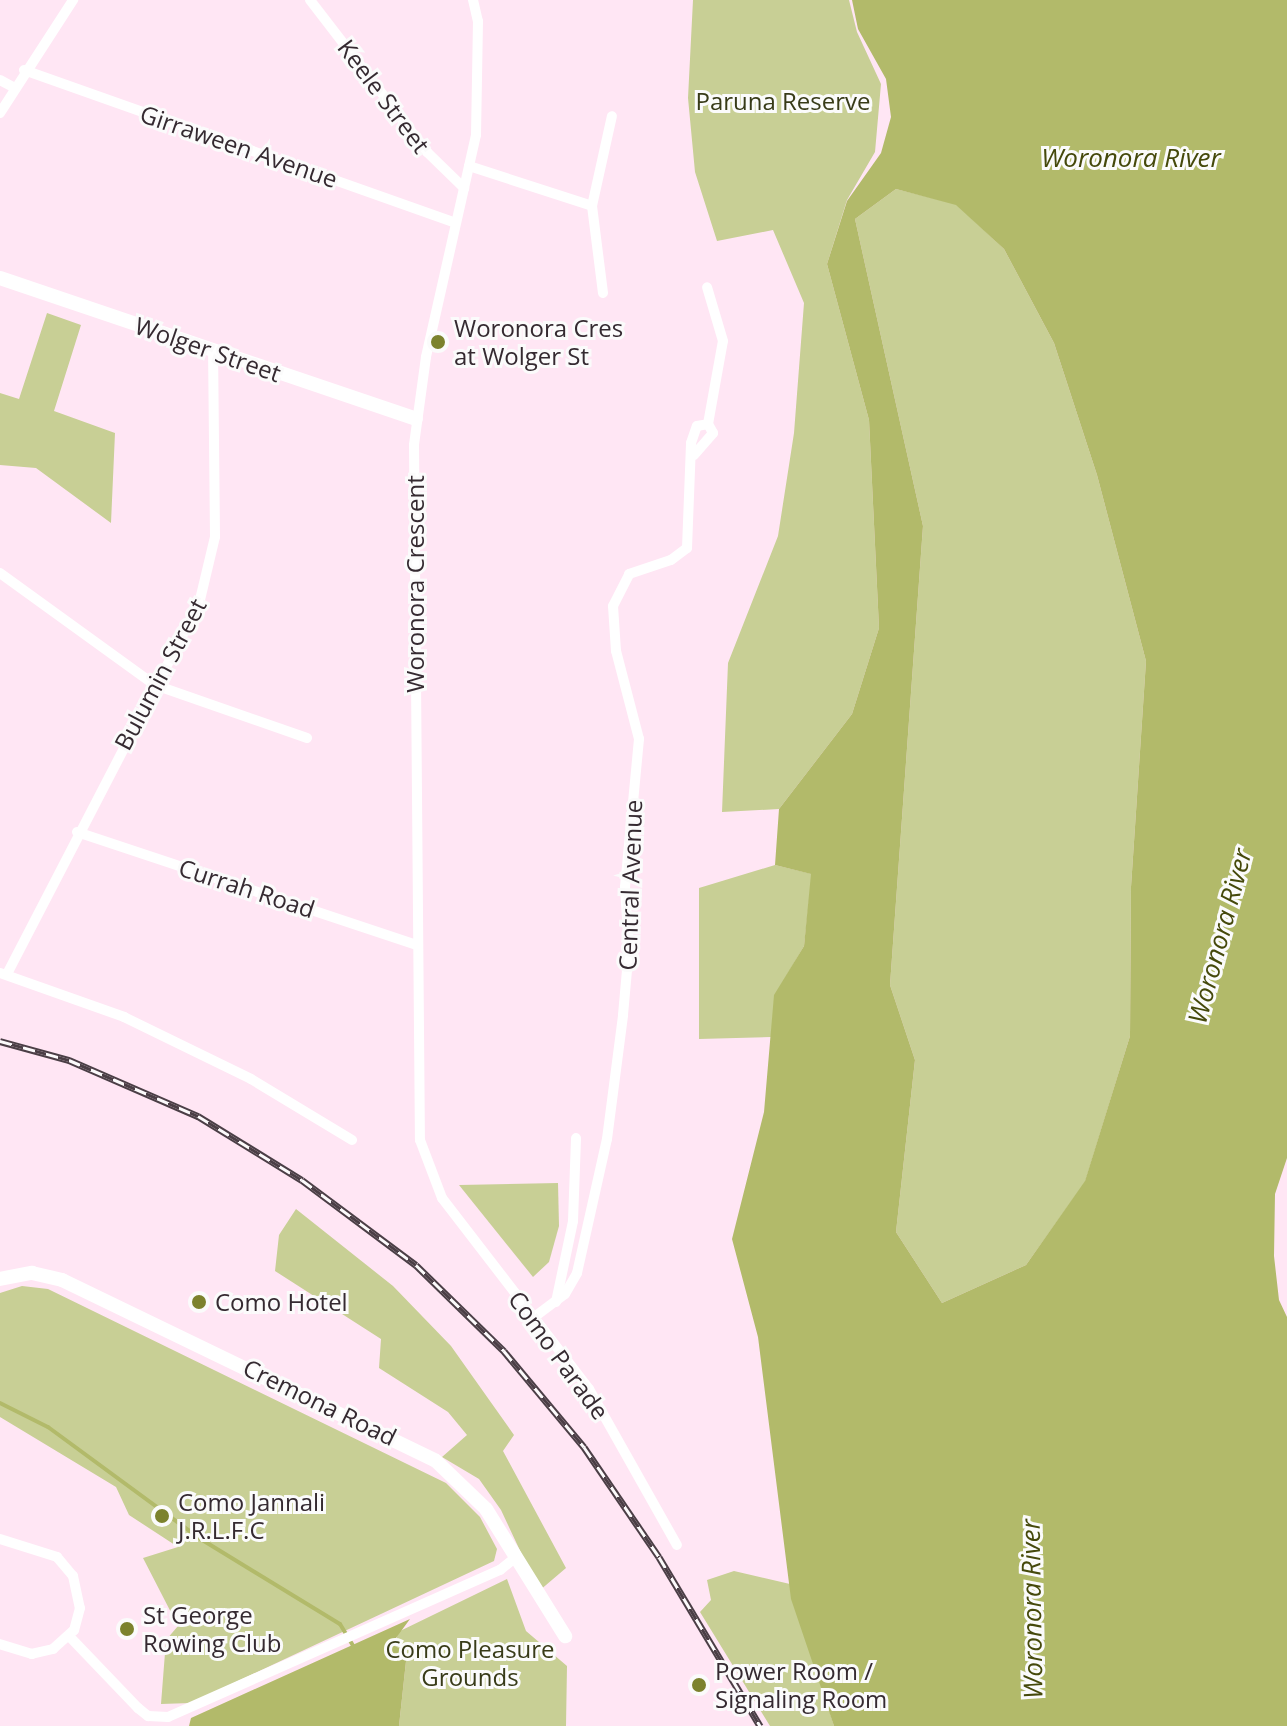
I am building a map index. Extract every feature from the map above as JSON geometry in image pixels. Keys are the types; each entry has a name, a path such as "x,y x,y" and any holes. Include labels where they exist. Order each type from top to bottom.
{"street":[{"path":"0,113 13,87 73,0"},
{"name":"Keele Street","path":"310,0 427,152 464,188"},
{"name":"Woronora Crescent","path":"429,1173 420,1140 416,419 454,222 469,166 478,108 478,21 473,0"},
{"name":"Girraween Avenue","path":"24,70 454,222"},
{"path":"0,80 13,87"},
{"path":"603,293 592,206 612,116"},
{"path":"469,166 592,206"},
{"name":"Wolger Street","path":"0,278 416,419"},
{"name":"Central Avenue","path":"694,455 713,433 708,424 723,341 707,287"},
{"name":"Bulumin Street","path":"4,974 199,604 211,569 213,350"},
{"name":"Central Avenue","path":"533,1318 556,1302 577,1273 594,1208 626,983 625,887 639,739 616,651 613,606 629,574 671,560 687,548 693,434 697,426 708,424"},
{"path":"0,573 155,685 307,738"},
{"name":"Currah Road","path":"77,832 417,945"},
{"path":"4,974 124,1017 251,1079 352,1140"},
{"path":"556,1302 573,1221 576,1138"},
{"name":"Como Parade","path":"429,1173 533,1318 589,1389 677,1545"},
{"name":"Cremona Road","path":"0,1279 32,1273 62,1280 408,1444 470,1489 565,1636"},
{"path":"0,1539 39,1548 66,1565 80,1608 69,1636 53,1649 32,1654 0,1644"},
{"path":"69,1636 138,1708 161,1718 500,1570 516,1557"}],"green space":[{"name":"Paruna Reserve","path":"693,0 849,0 857,32 881,84 875,152 847,200 827,264 869,420 879,628 852,714 779,809 722,812 728,663 778,536 794,433 804,303 773,230 717,241 695,172 688,98"},
{"path":"896,189 956,204 1004,249 1054,343 1097,475 1146,661 1131,887 1130,1036 1085,1182 1026,1265 942,1303 896,1232 915,1060 890,985 923,526 855,219"},
{"path":"47,313 81,325 54,411 115,433 111,523 36,468 0,465 0,393 19,399"},
{"path":"775,865 812,874 804,946 775,995 771,1037 699,1039 699,888"},
{"path":"558,1183 559,1226 549,1262 533,1277 459,1185"},
{"path":"296,1209 393,1286 451,1346 514,1435 503,1451 566,1568 539,1591 501,1510 479,1479 442,1457 467,1435 448,1412 379,1368 381,1339 275,1271 279,1235"},
{"path":"22,1286 48,1289 446,1483 480,1517 497,1549 494,1561 191,1703 161,1704 166,1640 178,1626 143,1558 178,1547 129,1515 116,1487 0,1417 0,1293"},
{"path":"734,1571 790,1584 834,1726 770,1726 700,1612 711,1600 707,1580"},
{"name":"Como Pleasure Grounds","path":"507,1579 526,1631 567,1666 566,1726 399,1726 407,1652 395,1646 398,1632"}],"water":[{"name":"Woronora River","path":"852,0 1287,0 1287,1158 1275,1194 1274,1256 1279,1300 1287,1317 1287,1726 834,1726 791,1599 758,1337 732,1239 764,1112 774,995 804,946 811,874 775,865 779,809 852,714 879,628 869,420 827,264 847,201 881,153 891,117 886,79 858,29","holes":["896,189 956,205 1004,249 1054,343 1097,475 1146,661 1131,887 1130,1036 1085,1181 1026,1265 942,1303 896,1232 915,1060 890,985 923,526 855,219"]},
{"path":"410,1619 396,1638 395,1646 407,1652 399,1726 189,1726 191,1718"}],"waterway":[{"path":"0,1403 48,1427 199,1538 340,1624 353,1646"}],"railway":[{"path":"0,1041 69,1060 198,1116 302,1180 416,1265 504,1351 584,1447 659,1557 760,1726"}],"place":[{"name":"Woronora Cres at Wolger St","path":"438,342"},
{"name":"Como Hotel","path":"199,1302"},
{"name":"Como Jannali J.R.L.F.C","path":"162,1516"},
{"name":"St George Rowing Club","path":"127,1629"},
{"name":"Power Room / Signaling Room","path":"699,1685"}]}
